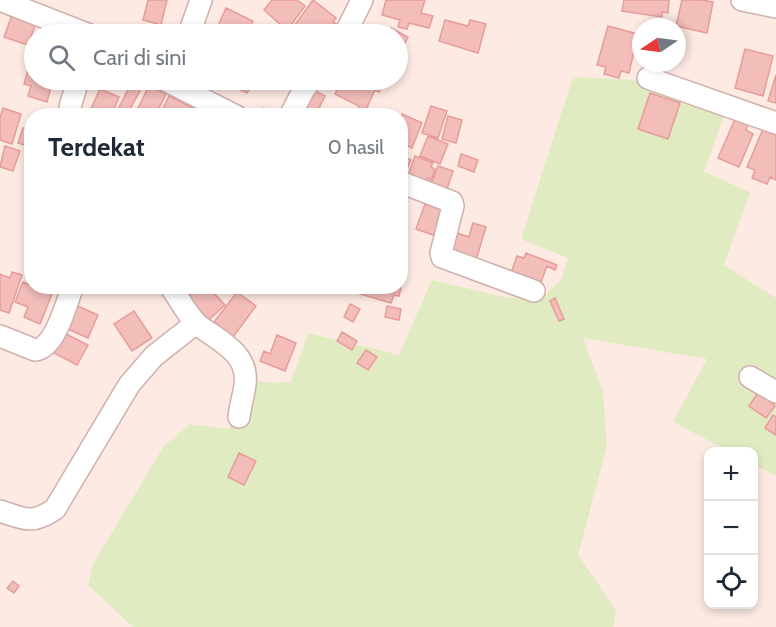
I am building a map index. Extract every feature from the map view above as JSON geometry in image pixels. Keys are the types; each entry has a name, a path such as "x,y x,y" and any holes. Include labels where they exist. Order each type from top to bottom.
{"street":[{"path":"0,0 61,24"},
{"path":"193,24 201,0"},
{"path":"350,24 362,0"},
{"path":"742,0 776,7"},
{"path":"648,78 776,123"},
{"path":"70,107 75,90"},
{"path":"187,90 221,108"},
{"path":"294,108 303,90"},
{"path":"408,185 452,202 442,257 534,291"},
{"path":"0,336 39,350 46,345 63,317 70,294"},
{"path":"176,294 196,323 223,342 241,359 246,382 239,417"},
{"path":"0,511 32,521 55,509 129,385 154,356 196,323"},
{"path":"750,377 776,392"}],"green space":[{"path":"573,77 637,80 725,113 704,172 750,192 724,265 776,298 776,476 758,466 758,447 721,447 673,422 707,359 583,338 603,392 607,446 578,555 616,610 613,627 133,627 88,585 93,564 164,446 190,424 228,429 244,415 248,379 271,383 291,382 308,333 399,355 432,280 508,298 544,296 561,280 568,258 521,239"}],"building":[{"path":"148,0 167,0 161,24 143,20"},
{"path":"272,0 297,0 305,6 292,24 280,24 264,10"},
{"path":"313,0 336,18 333,22 336,24 295,24"},
{"path":"386,0 425,0 421,13 433,16 429,28 409,23 408,26 408,24 399,24 400,20 382,15"},
{"path":"624,0 669,0 668,13 662,12 662,17 622,11"},
{"path":"682,0 713,2 707,33 686,28 686,18 678,18"},
{"path":"226,8 253,21 252,24 219,24"},
{"path":"12,15 36,23 24,24 24,44 4,37"},
{"path":"445,20 468,26 470,20 486,24 478,53 439,41"},
{"path":"608,26 632,32 632,60 629,73 621,71 619,78 604,74 606,67 597,65"},
{"path":"745,49 773,56 763,96 735,88"},
{"path":"776,75 776,103 768,101"},
{"path":"30,90 50,90 47,102 28,96"},
{"path":"100,90 119,97 114,108 91,108"},
{"path":"128,90 140,90 130,108 119,108"},
{"path":"147,90 158,90 166,94 159,108 138,108"},
{"path":"307,90 314,90 325,96 319,108 298,108"},
{"path":"337,90 375,90 367,108 358,108 359,106 335,94"},
{"path":"650,93 680,103 668,139 638,129"},
{"path":"169,96 193,108 163,108"},
{"path":"431,106 447,111 438,138 422,133"},
{"path":"3,108 21,114 12,144 0,140 0,117"},
{"path":"448,116 462,120 456,143 442,139"},
{"path":"408,117 422,123 412,148 408,146"},
{"path":"736,117 749,122 746,130 753,134 739,167 718,158"},
{"path":"24,128 24,145 18,143"},
{"path":"763,129 773,134 776,130 776,180 770,177 767,184 752,178 755,170 747,167"},
{"path":"428,136 448,144 440,164 420,156"},
{"path":"5,146 20,151 13,171 0,167"},
{"path":"461,154 478,160 474,172 458,166"},
{"path":"415,156 433,163 431,167 435,169 431,180 427,178 425,185 408,178"},
{"path":"438,166 453,171 446,192 430,187"},
{"path":"425,204 445,211 436,236 416,229"},
{"path":"473,223 486,227 476,260 451,251 457,233 469,237"},
{"path":"526,253 557,265 555,270 547,266 541,282 511,273 517,256 524,258"},
{"path":"12,272 22,275 9,313 0,310 0,274 10,278"},
{"path":"23,282 24,294 52,294 40,324 24,317 28,307 15,302"},
{"path":"191,294 215,294 225,305 203,325 186,299"},
{"path":"235,294 240,294 256,306 233,337 214,322"},
{"path":"360,294 400,294 399,296 394,295 391,303"},
{"path":"555,298 564,319 559,321 550,301"},
{"path":"350,304 360,309 353,322 344,317"},
{"path":"75,305 98,315 88,338 66,328"},
{"path":"387,306 401,309 399,320 385,317"},
{"path":"134,311 152,338 132,351 114,324"},
{"path":"342,332 357,341 352,350 337,341"},
{"path":"64,333 88,345 77,365 54,353"},
{"path":"277,335 296,343 285,371 260,361 264,351 270,354"},
{"path":"366,350 377,357 368,370 357,363"},
{"path":"761,388 774,398 771,403 775,406 766,418 749,406"},
{"path":"773,415 776,417 776,435 765,428"},
{"path":"239,453 256,461 244,485 228,477"},
{"path":"13,581 19,586 14,593 7,588"}]}
